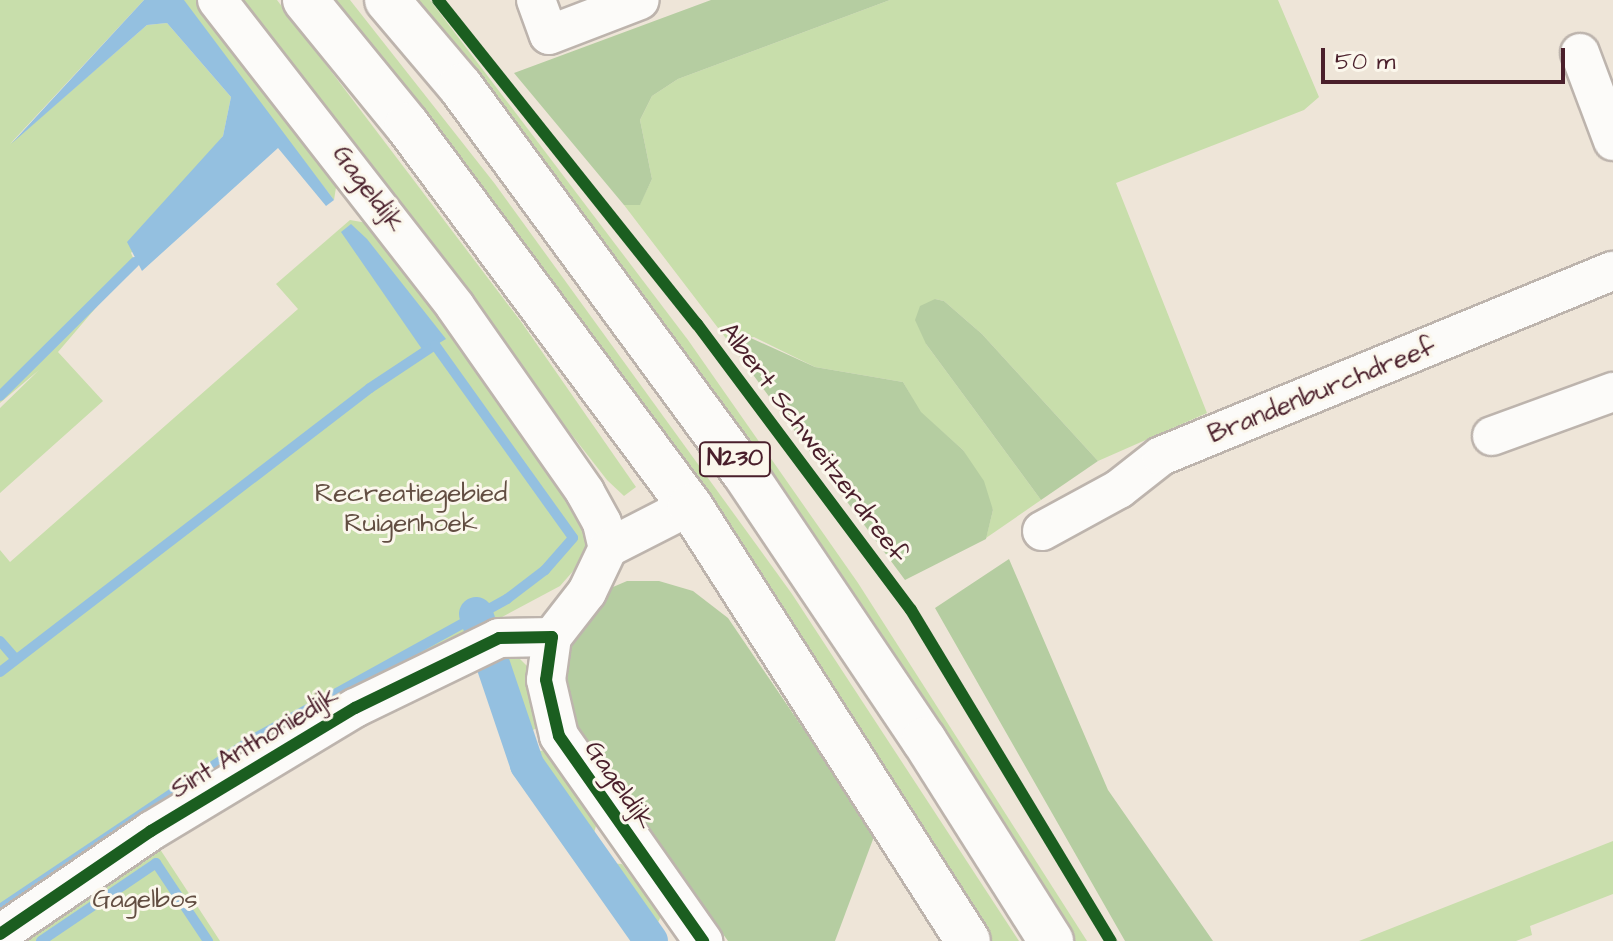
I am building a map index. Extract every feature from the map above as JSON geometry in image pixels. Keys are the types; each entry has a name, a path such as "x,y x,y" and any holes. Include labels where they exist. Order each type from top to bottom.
{"highway":[{"name":"N230","path":"305,0 407,125 690,506 968,941"},
{"name":"N230","path":"387,0 460,86 743,471 924,740 1051,941"}],"street":[{"name":"Gageldijk","path":"217,0 455,306 585,492 602,523 608,548"},
{"path":"536,0 549,35 640,0"},
{"path":"1580,53 1613,141"},
{"name":"Brandenburchdreef","path":"1042,531 1119,489 1161,456 1613,271"},
{"path":"1492,436 1613,392"},
{"path":"552,637 587,592 608,548 690,506"},
{"name":"Gageldijk","path":"552,637 546,680 559,736 703,941"},
{"name":"Sint Anthoniedijk","path":"0,934 151,831 355,708 499,638 552,637"}],"green space":[{"path":"0,0 144,0 10,144 147,25 167,23 231,97 223,136 131,253 135,262 58,352 103,401 0,493 0,408 39,370 0,403"},
{"path":"179,0 203,0 338,175 334,200"},
{"path":"233,0 277,0 522,323 636,487 624,496 607,480"},
{"path":"318,0 350,0 495,184 792,594 1019,941 987,941"},
{"path":"406,0 430,0 688,340 858,583 1087,941 1064,941"},
{"path":"711,0 890,0 678,79 652,96 640,120 652,179 640,205 624,205 514,73"},
{"path":"890,0 1278,0 1319,97 1304,110 1116,183 1207,413 1098,461 982,334 944,301 935,299 926,344 1041,500 986,538 993,510 963,450 920,412 903,382 815,367 754,337 728,341 624,205 640,204 652,179 640,120 652,96 678,79"},
{"name":"Recreatiegebied Ruigenhoek","path":"350,220 373,224 584,517 589,553 560,586 352,697 0,917 0,550 10,562 298,309 276,284"},
{"path":"935,299 944,301 982,334 1098,461 1041,500 926,344 915,320 920,306"},
{"path":"744,335 815,367 903,382 921,412 963,450 984,481 993,510 986,539 905,580 728,341"},
{"path":"1009,559 1108,790 1213,941 1125,941 935,608"},
{"path":"627,581 659,581 693,591 728,618 875,834 835,941 728,941 586,745 567,706 563,656 599,593"},
{"path":"496,655 518,657 532,671 541,726 525,734"},
{"path":"548,750 596,826 590,846 530,752"},
{"path":"1613,841 1613,894 1530,926 1532,935 1516,941 1359,941"},
{"name":"Gagelbos","path":"156,843 220,941 16,941"},
{"path":"606,863 622,864 661,916 654,931"}],"water":[{"path":"144,0 184,0 334,200 326,206 278,148 142,271 127,242 223,136 231,97 167,23 147,25 11,144"},
{"path":"351,224 367,239 446,339 424,352 341,232"}],"waterway":[{"path":"0,396 135,262"},
{"path":"0,672 370,388 435,345 573,538 545,570 507,599 250,741 0,909"},
{"path":"476,614 527,765 651,941"},
{"path":"0,641 15,658"},
{"path":"41,941 156,863 208,941"}],"cycle path":[{"name":"Albert Schweitzerdreef","path":"438,0 697,324 911,610 1111,941"},
{"path":"0,934 151,831 355,708 499,638 552,637 546,680 559,736 703,941"}]}
